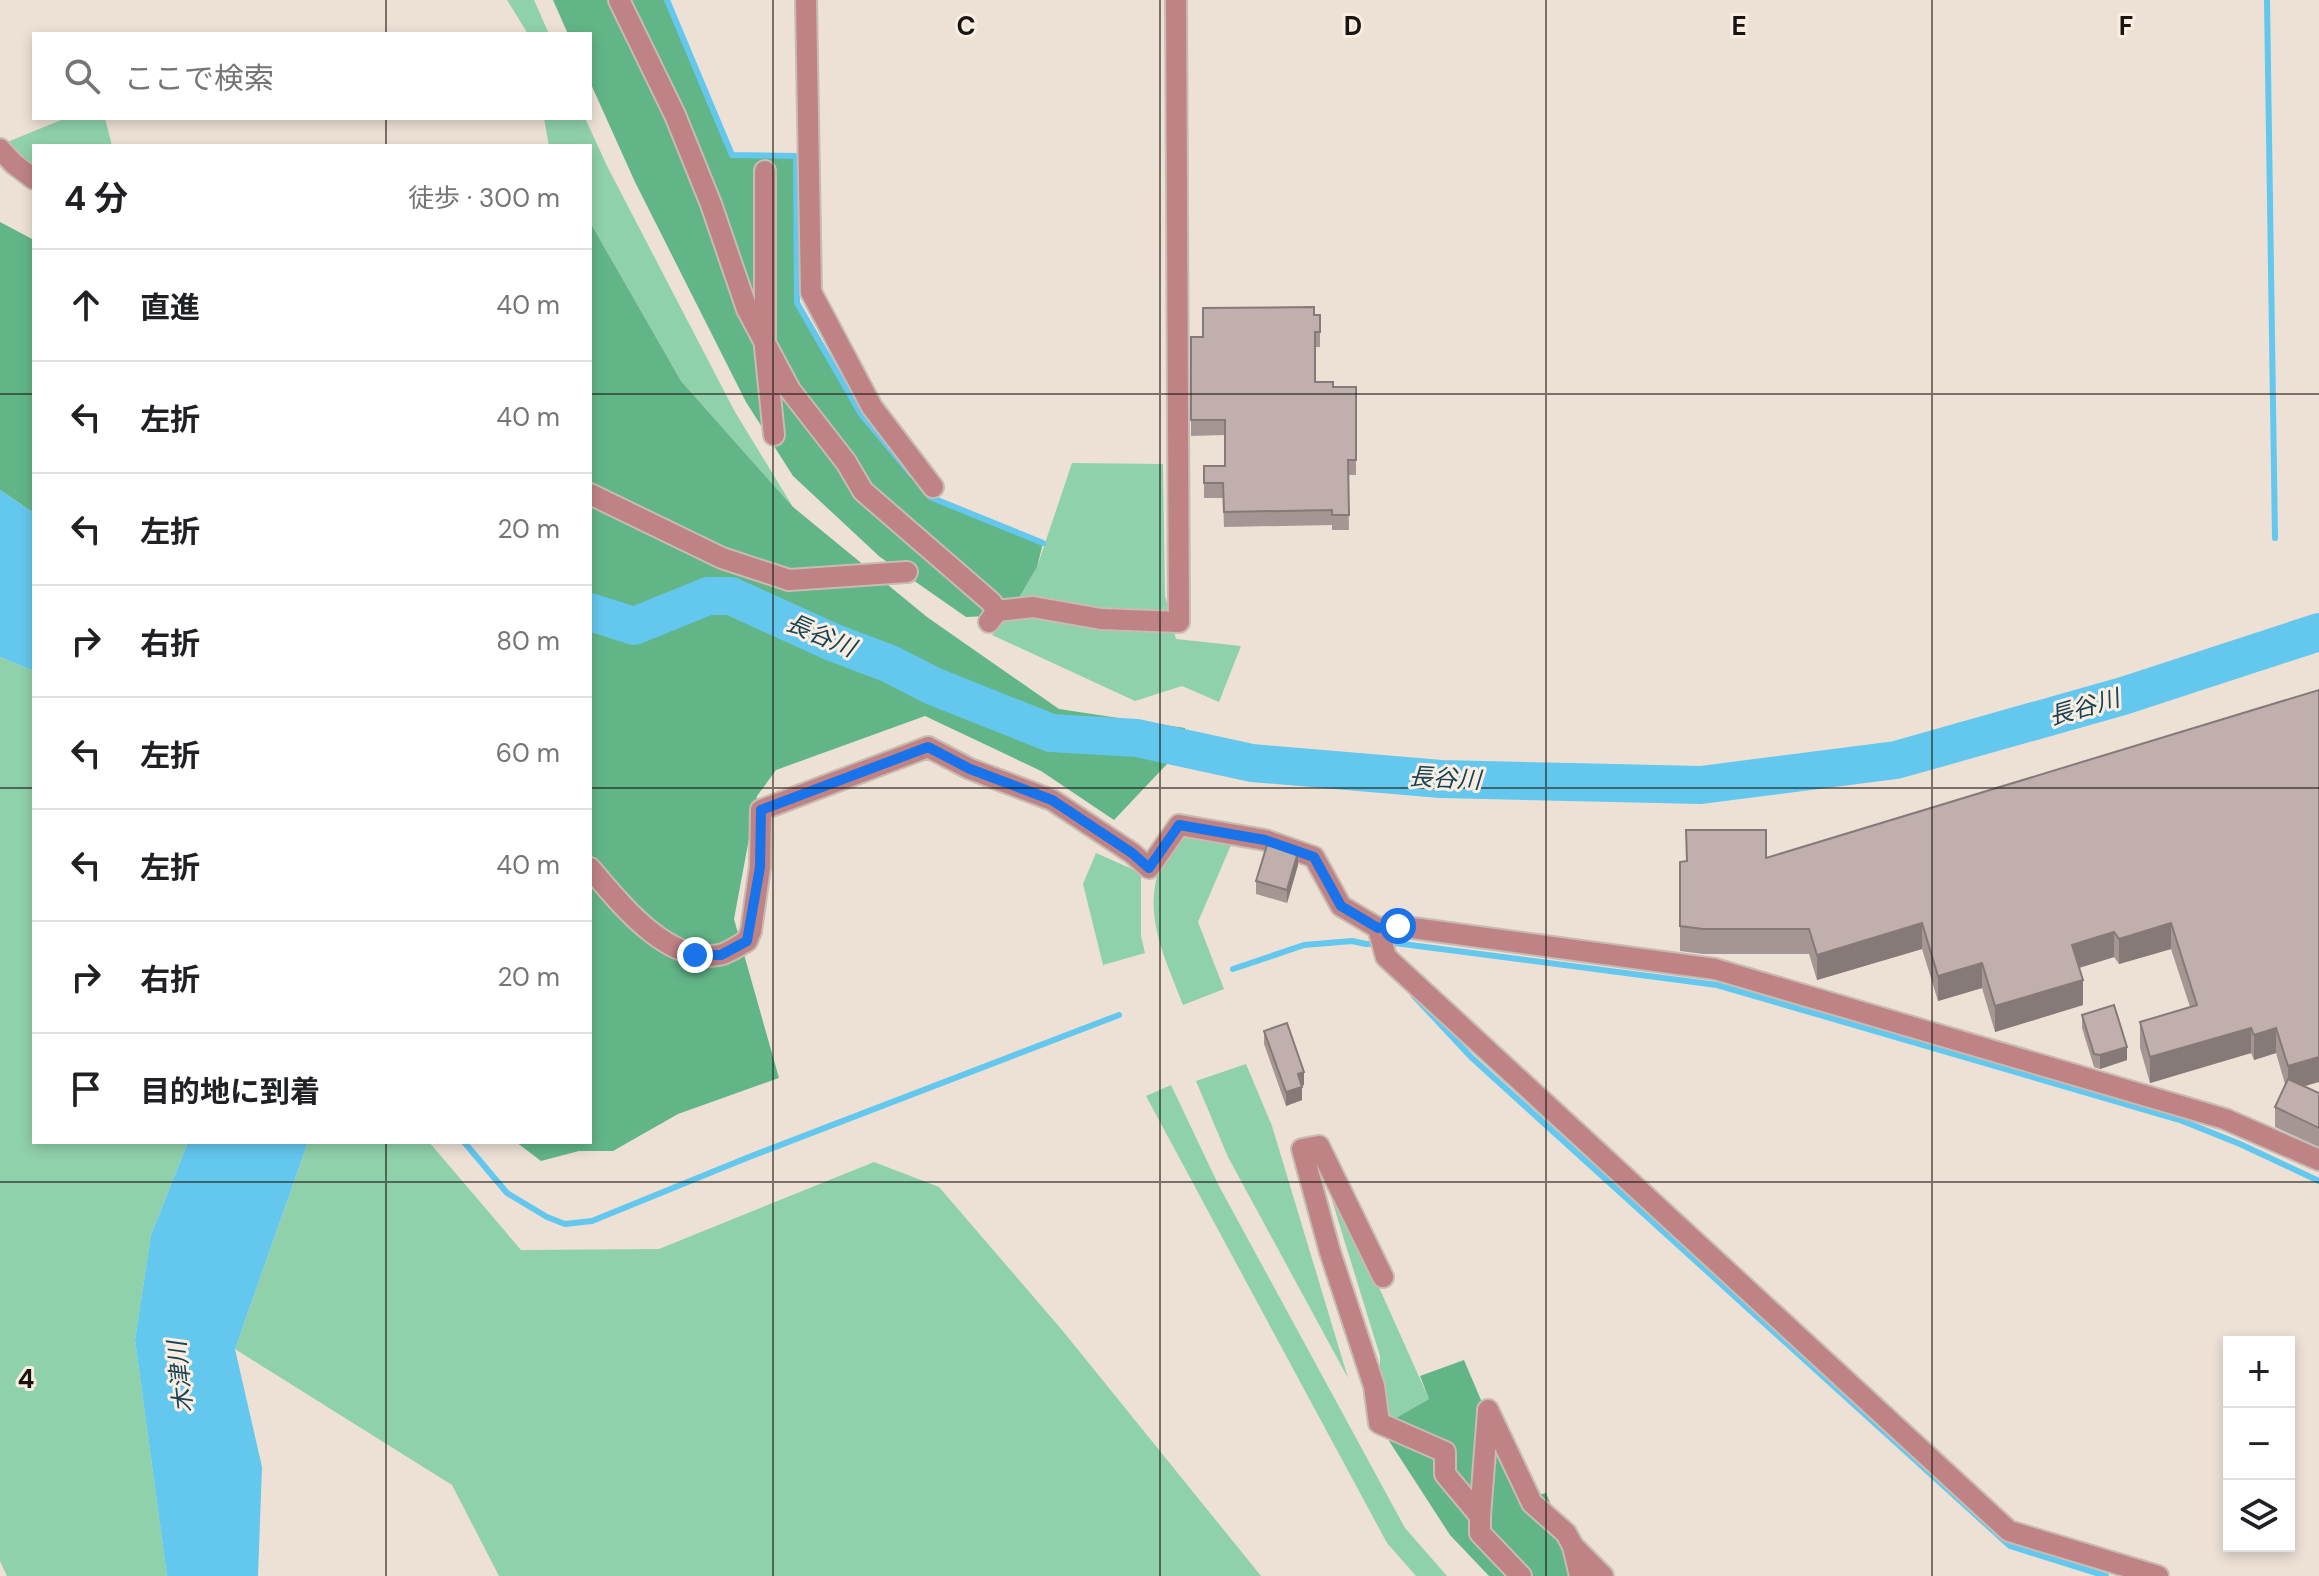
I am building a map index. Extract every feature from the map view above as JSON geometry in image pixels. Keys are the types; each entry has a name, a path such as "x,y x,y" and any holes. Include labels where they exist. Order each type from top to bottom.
{"street":[{"path":"619,0 675,115 711,204 747,309 765,347 790,390 846,462 863,491 991,602 993,616 1033,607 1101,619 1179,622 1176,0"},
{"path":"806,0 811,292 872,407 933,487"},
{"path":"0,149 32,178"},
{"path":"765,171 765,347 774,435"},
{"path":"592,495 722,558 789,580 907,572"},
{"path":"592,870 622,905 669,946 695,955 721,955 747,941 760,867 761,810 928,747 970,769 1052,800 1132,853 1149,868 1179,825 1265,840 1314,857 1341,906 1378,928 1398,926 1715,969 2225,1119 2319,1160"},
{"path":"1378,928 1386,957 2009,1531 2158,1576"},
{"path":"1383,1277 1319,1146 1302,1149 1330,1252 1374,1386 1379,1423 1445,1452 1445,1474 1480,1516"},
{"path":"1521,1576 1480,1533 1488,1410 1532,1503 1566,1533 1573,1546 1580,1576"},
{"path":"1573,1546 1603,1576"}],"green space":[{"path":"507,0 534,0 548,32 527,32"},
{"path":"553,0 667,0 732,154 796,156 797,303 861,414 930,497 1043,543 1037,567 1009,615 966,617 880,557 793,476 746,402 635,182 592,86 592,32 567,32"},
{"path":"61,120 106,120 112,144 32,144 32,171 5,143"},
{"path":"544,120 586,120 735,412 793,507 681,381 592,225 592,144 549,144"},
{"path":"0,222 32,239 32,512 0,490"},
{"path":"592,225 681,381 793,507 927,617 1059,709 1185,728 1185,745 1114,820 1041,771 925,716 776,770 757,796 734,919 779,1078 678,1114 613,1151 579,1151 541,1161 519,1144 592,1144"},
{"path":"1072,463 1163,464 1165,596 1176,639 1241,646 1219,702 1182,686 1135,701 992,635 1009,615 1037,567"},
{"path":"0,657 32,670 32,1144 187,1144 151,1235 135,1340 167,1576 7,1576 0,1561"},
{"path":"1187,832 1231,845 1198,922 1224,989 1183,1005 1158,937 1154,902 1160,867"},
{"path":"1096,853 1141,873 1141,936 1145,953 1103,965 1083,884"},
{"path":"1246,1064 1272,1126 1348,1378 1228,1157 1196,1081"},
{"path":"1171,1085 1219,1186 1405,1528 1447,1576 1416,1576 1387,1543 1146,1096"},
{"path":"1314,1142 1429,1399 1380,1427 1380,1356"},
{"path":"307,1144 431,1144 521,1250 659,1249 874,1162 939,1187 1062,1330 1261,1576 499,1576 452,1485 235,1349"},
{"path":"1464,1360 1523,1499 1546,1493 1568,1546 1598,1576 1489,1576 1450,1535 1380,1427 1429,1399 1420,1376"}],"water":[{"path":"0,490 32,512 32,670 0,657"},
{"name":"木津川","path":"187,1144 307,1144 235,1349 262,1467 258,1576 167,1576 135,1340 151,1235"}],"building":[{"path":"1314,307 1314,315 1320,315 1320,332 1315,332 1315,382 1333,382 1333,387 1356,387 1356,460 1348,460 1349,515 1332,515 1332,510 1224,512 1223,483 1204,483 1204,466 1225,466 1225,420 1191,420 1191,337 1203,337 1203,308"},
{"path":"2319,690 2319,1057 2288,1066 2276,1028 2254,1035 2251,1028 2150,1057 2140,1022 2197,1005 2171,923 2119,939 2114,932 2072,945 2083,980 1995,1006 1982,963 1938,976 1922,923 1817,955 1809,929 1703,929 1680,926 1680,862 1687,861 1686,830 1766,830 1766,858"},
{"path":"1268,842 1298,852 1287,890 1256,881"},
{"path":"2114,1005 2127,1047 2094,1054 2082,1015"},
{"path":"1287,1023 1304,1072 1298,1074 1302,1087 1286,1092 1264,1031"},
{"path":"2288,1079 2319,1093 2319,1128 2275,1107"}],"waterway":[{"path":"667,0 732,155 796,156 797,303 861,414 911,474"},
{"path":"2267,0 2275,538"},
{"path":"926,492 930,497 1043,543"},
{"name":"長谷川","path":"592,613 634,626 708,596 731,596 832,642 890,664 933,686 1051,733 1137,738 1252,763 1441,779 1701,785 1896,760 2123,696 2319,632"},
{"path":"1233,969 1304,945 1352,941 1395,943 1717,985 2180,1120 2319,1181"},
{"path":"1414,996 1471,1057 2010,1546 2106,1576"},
{"path":"466,1144 507,1193 565,1224 592,1221 749,1157 1119,1015"}],"route":[{"path":"695,955 721,955 747,941 760,867 761,810 928,747 970,769 1052,800 1132,853 1149,868 1179,825 1265,840 1314,857 1341,906 1378,928 1398,926"}]}
